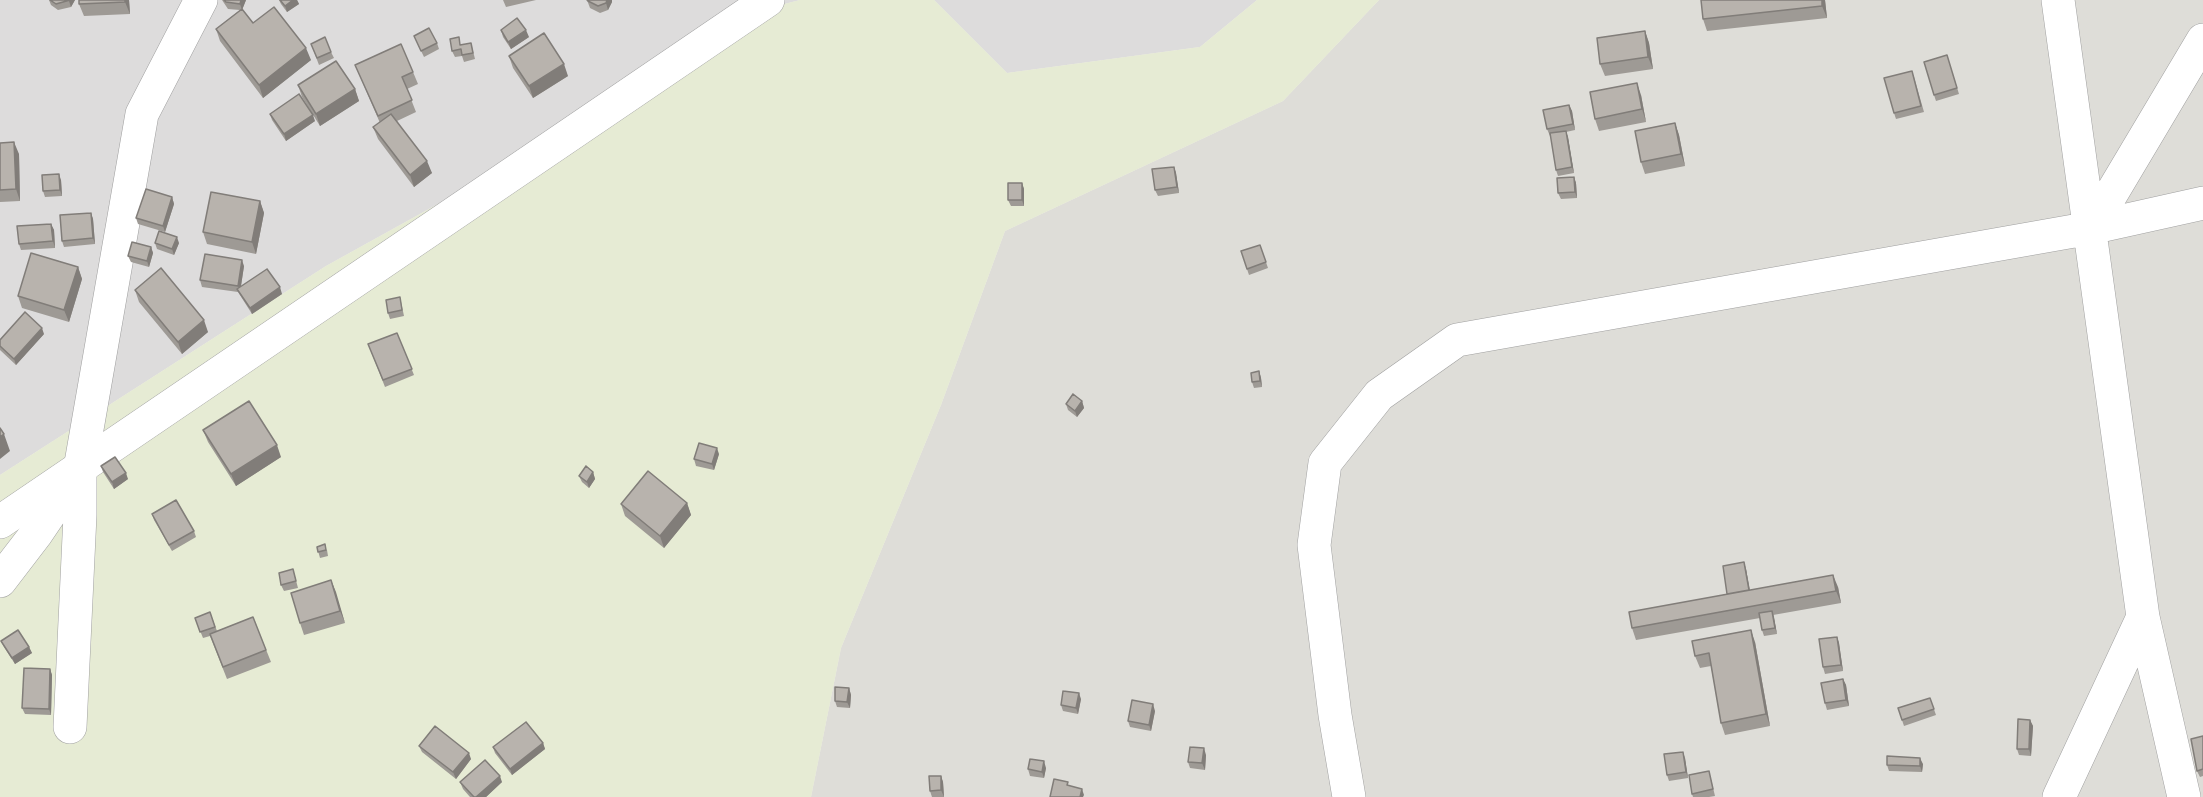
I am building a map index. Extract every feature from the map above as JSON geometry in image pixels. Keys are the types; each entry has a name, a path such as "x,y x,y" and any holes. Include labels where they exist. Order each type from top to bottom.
{"street":[{"path":"70,727 80,469 142,114 201,0"},
{"path":"0,522 768,0"},
{"path":"2058,0 2144,617 2184,797"},
{"path":"2091,228 2203,40"},
{"path":"1349,797 1335,715 1314,545 1324,463 1379,395 1456,340 2091,228 2203,203"},
{"path":"0,581 36,534 80,469"},
{"path":"2059,797 2144,617"}],"shaded area":[{"path":"0,0 800,0 726,19 447,199 326,266 0,475"},
{"path":"934,0 1257,0 1200,47 1007,73"},
{"path":"1379,0 2203,0 2203,797 811,797 841,648 941,405 1005,231 1283,101"}],"green space":[{"path":"800,0 934,0 1007,73 1200,47 1257,0 1379,0 1283,101 1005,231 941,405 841,648 811,797 0,797 0,475 326,266 447,199 726,19"}],"building":[{"path":"50,0 70,0 56,4"},
{"path":"79,0 125,0 125,2 79,4"},
{"path":"224,0 241,0 240,4"},
{"path":"280,0 293,0 285,6"},
{"path":"587,0 607,0 606,3 598,6"},
{"path":"1701,0 1822,0 1822,6 1703,19"},
{"path":"274,7 306,48 259,85 216,29 242,9 253,23"},
{"path":"517,18 526,30 508,42 501,30"},
{"path":"429,28 437,43 421,51 414,36"},
{"path":"1645,31 1648,57 1600,64 1597,38"},
{"path":"544,33 564,64 529,86 509,56"},
{"path":"325,37 331,52 317,58 311,44"},
{"path":"459,37 460,45 471,43 473,53 462,55 461,49 452,51 450,39"},
{"path":"401,44 413,72 402,77 412,100 378,116 355,65"},
{"path":"1947,55 1957,88 1934,95 1924,62"},
{"path":"336,61 355,89 316,114 298,85"},
{"path":"1912,71 1921,106 1894,113 1884,78"},
{"path":"1637,83 1642,109 1595,119 1590,92"},
{"path":"299,94 313,115 284,134 270,114"},
{"path":"1569,105 1573,124 1547,129 1543,110"},
{"path":"391,114 427,161 410,175 373,127"},
{"path":"1675,123 1681,154 1641,162 1635,131"},
{"path":"1566,131 1572,167 1556,170 1550,133"},
{"path":"14,142 16,189 0,190 0,143"},
{"path":"1174,167 1177,187 1155,190 1152,169"},
{"path":"59,174 60,190 43,191 42,175"},
{"path":"1574,177 1575,192 1558,193 1557,178"},
{"path":"1008,183 1022,183 1022,200 1008,200"},
{"path":"146,189 172,197 163,226 136,218"},
{"path":"211,192 260,201 252,242 203,232"},
{"path":"91,213 93,238 62,241 60,215"},
{"path":"51,224 53,241 19,244 17,226"},
{"path":"159,231 177,237 172,249 155,243"},
{"path":"132,242 151,247 147,261 128,256"},
{"path":"1260,245 1266,262 1247,269 1241,251"},
{"path":"31,253 78,267 64,310 18,296"},
{"path":"205,254 242,260 238,286 200,280"},
{"path":"161,268 204,320 178,342 135,290"},
{"path":"267,269 280,287 250,308 237,289"},
{"path":"400,297 402,310 388,313 386,300"},
{"path":"25,312 42,328 14,359 0,346 0,340"},
{"path":"397,333 412,369 383,380 368,344"},
{"path":"1259,371 1260,381 1252,382 1251,373"},
{"path":"1073,394 1082,401 1075,411 1066,404"},
{"path":"249,401 277,445 231,474 203,430"},
{"path":"699,443 717,448 712,464 694,459"},
{"path":"115,457 126,473 112,482 101,466"},
{"path":"586,466 593,472 587,482 579,476"},
{"path":"648,471 687,503 660,536 621,504"},
{"path":"176,500 194,531 169,545 152,514"},
{"path":"325,544 326,550 318,552 317,547"},
{"path":"1744,562 1749,590 1727,594 1723,566"},
{"path":"293,569 296,581 281,585 279,573"},
{"path":"1833,575 1836,591 1632,628 1629,612"},
{"path":"331,580 340,611 300,623 291,593"},
{"path":"1772,611 1775,628 1762,630 1759,613"},
{"path":"210,612 215,627 200,632 195,618"},
{"path":"253,617 266,650 223,667 210,634"},
{"path":"18,630 29,647 12,658 1,641"},
{"path":"1751,630 1766,714 1721,723 1709,653 1695,656 1692,641"},
{"path":"1837,637 1841,665 1823,667 1819,639"},
{"path":"24,668 50,669 49,709 22,708"},
{"path":"1843,679 1846,700 1825,703 1821,683"},
{"path":"835,687 849,688 847,702 835,701"},
{"path":"1063,691 1079,693 1076,708 1061,705"},
{"path":"1930,698 1934,709 1902,720 1898,708"},
{"path":"1132,700 1153,704 1149,725 1128,721"},
{"path":"2018,719 2030,720 2029,749 2017,749"},
{"path":"526,722 543,743 510,769 493,747"},
{"path":"435,726 469,753 453,772 419,746"},
{"path":"2203,736 2203,769 2197,771 2191,739"},
{"path":"1190,747 1204,748 1202,763 1188,762"},
{"path":"1683,752 1686,772 1667,775 1664,754"},
{"path":"1887,756 1920,758 1920,766 1887,765"},
{"path":"1030,759 1044,761 1042,772 1028,769"},
{"path":"485,760 500,776 474,797 460,782"},
{"path":"1709,771 1713,789 1692,794 1689,775"},
{"path":"929,776 941,776 941,790 930,791"},
{"path":"1054,779 1068,782 1067,785 1082,789 1080,797 1050,797"}]}
